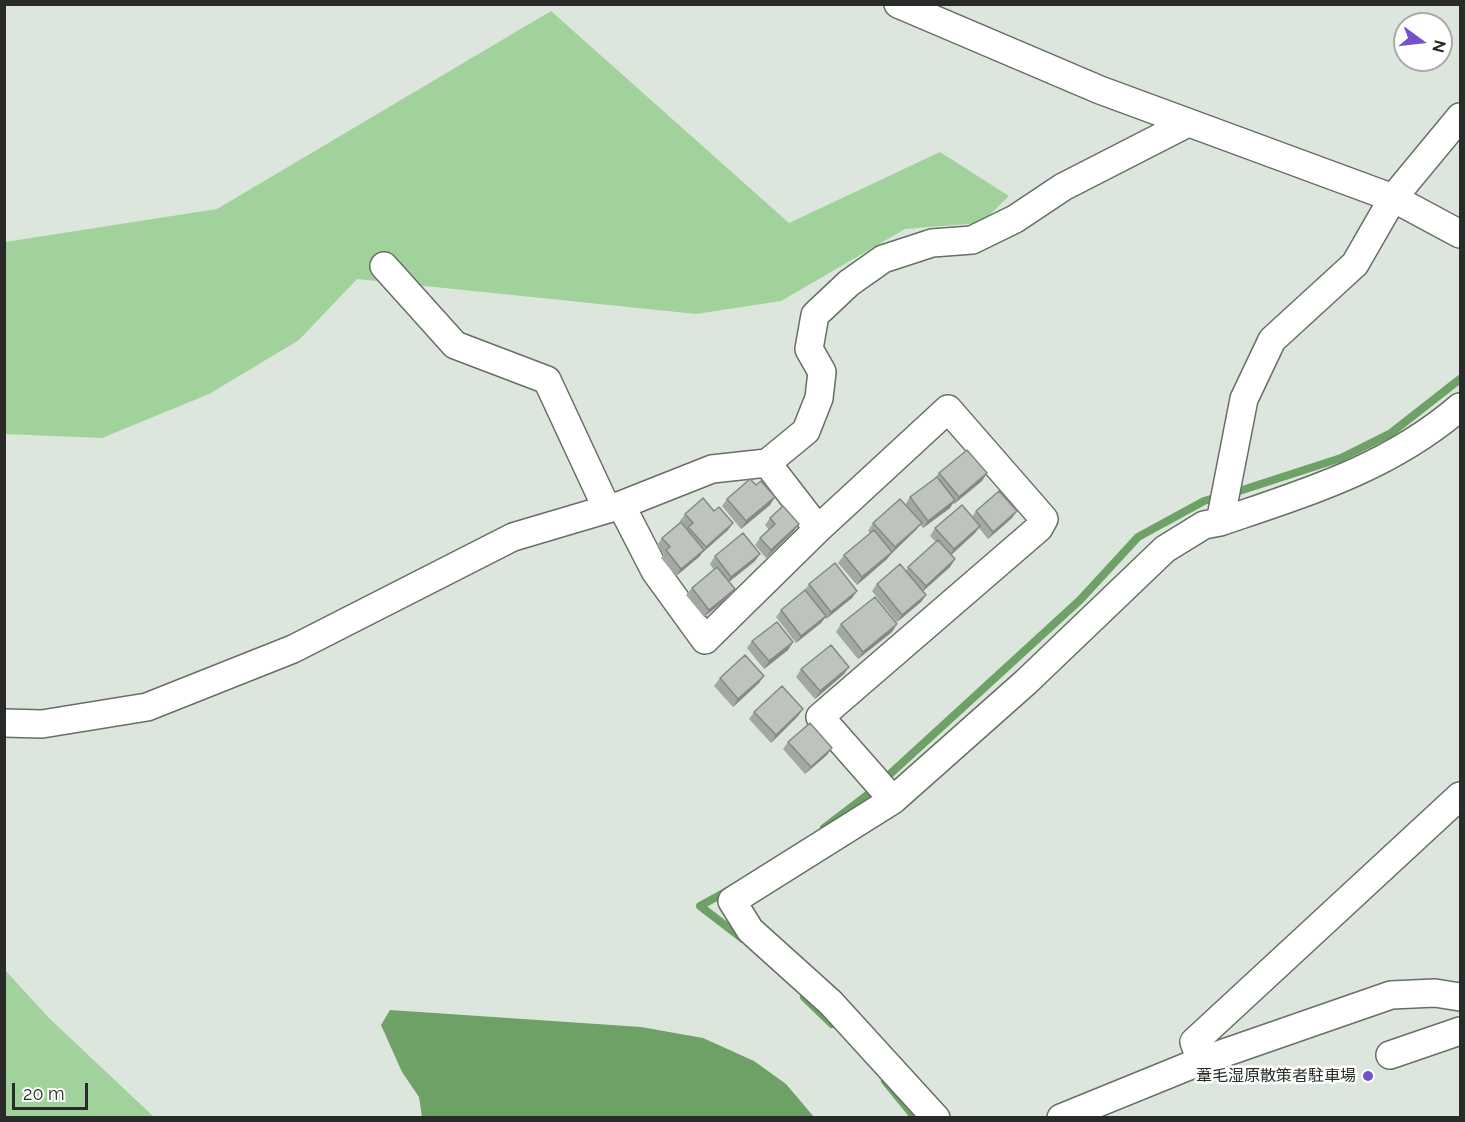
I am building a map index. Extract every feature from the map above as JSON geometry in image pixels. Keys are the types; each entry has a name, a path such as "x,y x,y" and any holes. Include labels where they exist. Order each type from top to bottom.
{"street":[{"path":"898,4 1188,123 1393,198 1461,234"},
{"path":"1221,518 1244,399 1272,340 1355,264 1393,198 1461,117"},
{"path":"4,723 42,724 147,707 293,649 513,537 614,507 712,469 767,463 806,431 819,398 822,372 809,349 815,315 849,283 883,259 932,243 972,240 1015,219 1063,187 1188,123"},
{"path":"384,266 455,345 547,380 614,507 655,571 705,640 818,529 948,409 1044,519 1039,528 820,717 891,798"},
{"path":"936,1118 831,1003 750,930 732,901 891,798 1026,682 1165,549 1204,525 1221,518 1316,490 1384,461 1442,423 1461,407"},
{"path":"767,463 818,529"},
{"path":"1201,1061 1194,1042 1461,796"},
{"path":"1061,1118 1201,1061 1391,995 1435,993 1461,997"},
{"path":"1390,1055 1461,1030"}],"shaded area":[{"path":"551,11 789,223 940,152 1009,196 981,223 905,229 781,301 696,314 357,279 299,340 209,394 102,438 5,434 5,242 217,209"},
{"path":"5,970 49,1018 154,1117 5,1117"},
{"path":"390,1010 641,1027 703,1038 754,1061 786,1084 814,1117 422,1117 419,1097 402,1072 381,1025"}],"building":[{"path":"967,450 987,473 959,497 939,473"},
{"path":"937,477 955,500 928,521 910,497"},
{"path":"750,479 756,485 761,481 775,497 746,521 727,499"},
{"path":"999,491 1017,511 993,532 976,511"},
{"path":"703,498 714,511 719,507 733,523 706,547 688,527 693,523 685,514"},
{"path":"900,499 922,523 895,547 873,523"},
{"path":"962,505 980,526 954,549 935,528"},
{"path":"783,506 799,524 771,550 760,538 775,524 770,518"},
{"path":"681,522 704,550 681,569 666,550 670,547 662,538"},
{"path":"874,530 892,552 862,577 844,555"},
{"path":"743,533 760,554 731,577 715,556"},
{"path":"938,540 955,559 926,586 908,567"},
{"path":"835,563 857,591 831,612 809,584"},
{"path":"900,564 926,595 902,615 877,584"},
{"path":"717,567 735,589 709,610 692,588"},
{"path":"805,590 826,616 801,636 781,610"},
{"path":"875,597 897,624 863,652 841,624"},
{"path":"777,622 793,642 769,661 752,641"},
{"path":"831,645 849,667 820,691 801,669"},
{"path":"745,655 764,676 738,699 720,678"},
{"path":"782,686 803,709 776,735 754,712"},
{"path":"810,723 832,748 811,767 788,742"}],"waterway":[{"path":"1230,494 1341,458 1391,433 1460,379"},
{"path":"824,828 866,796 1080,600 1138,537 1204,501 1218,497"},
{"path":"729,890 700,906 743,939"},
{"path":"804,997 832,1024"},
{"path":"885,1081 912,1114 912,1118"}],"place":[{"name":"葦毛湿原散策者駐車場","path":"1368,1076"}]}
